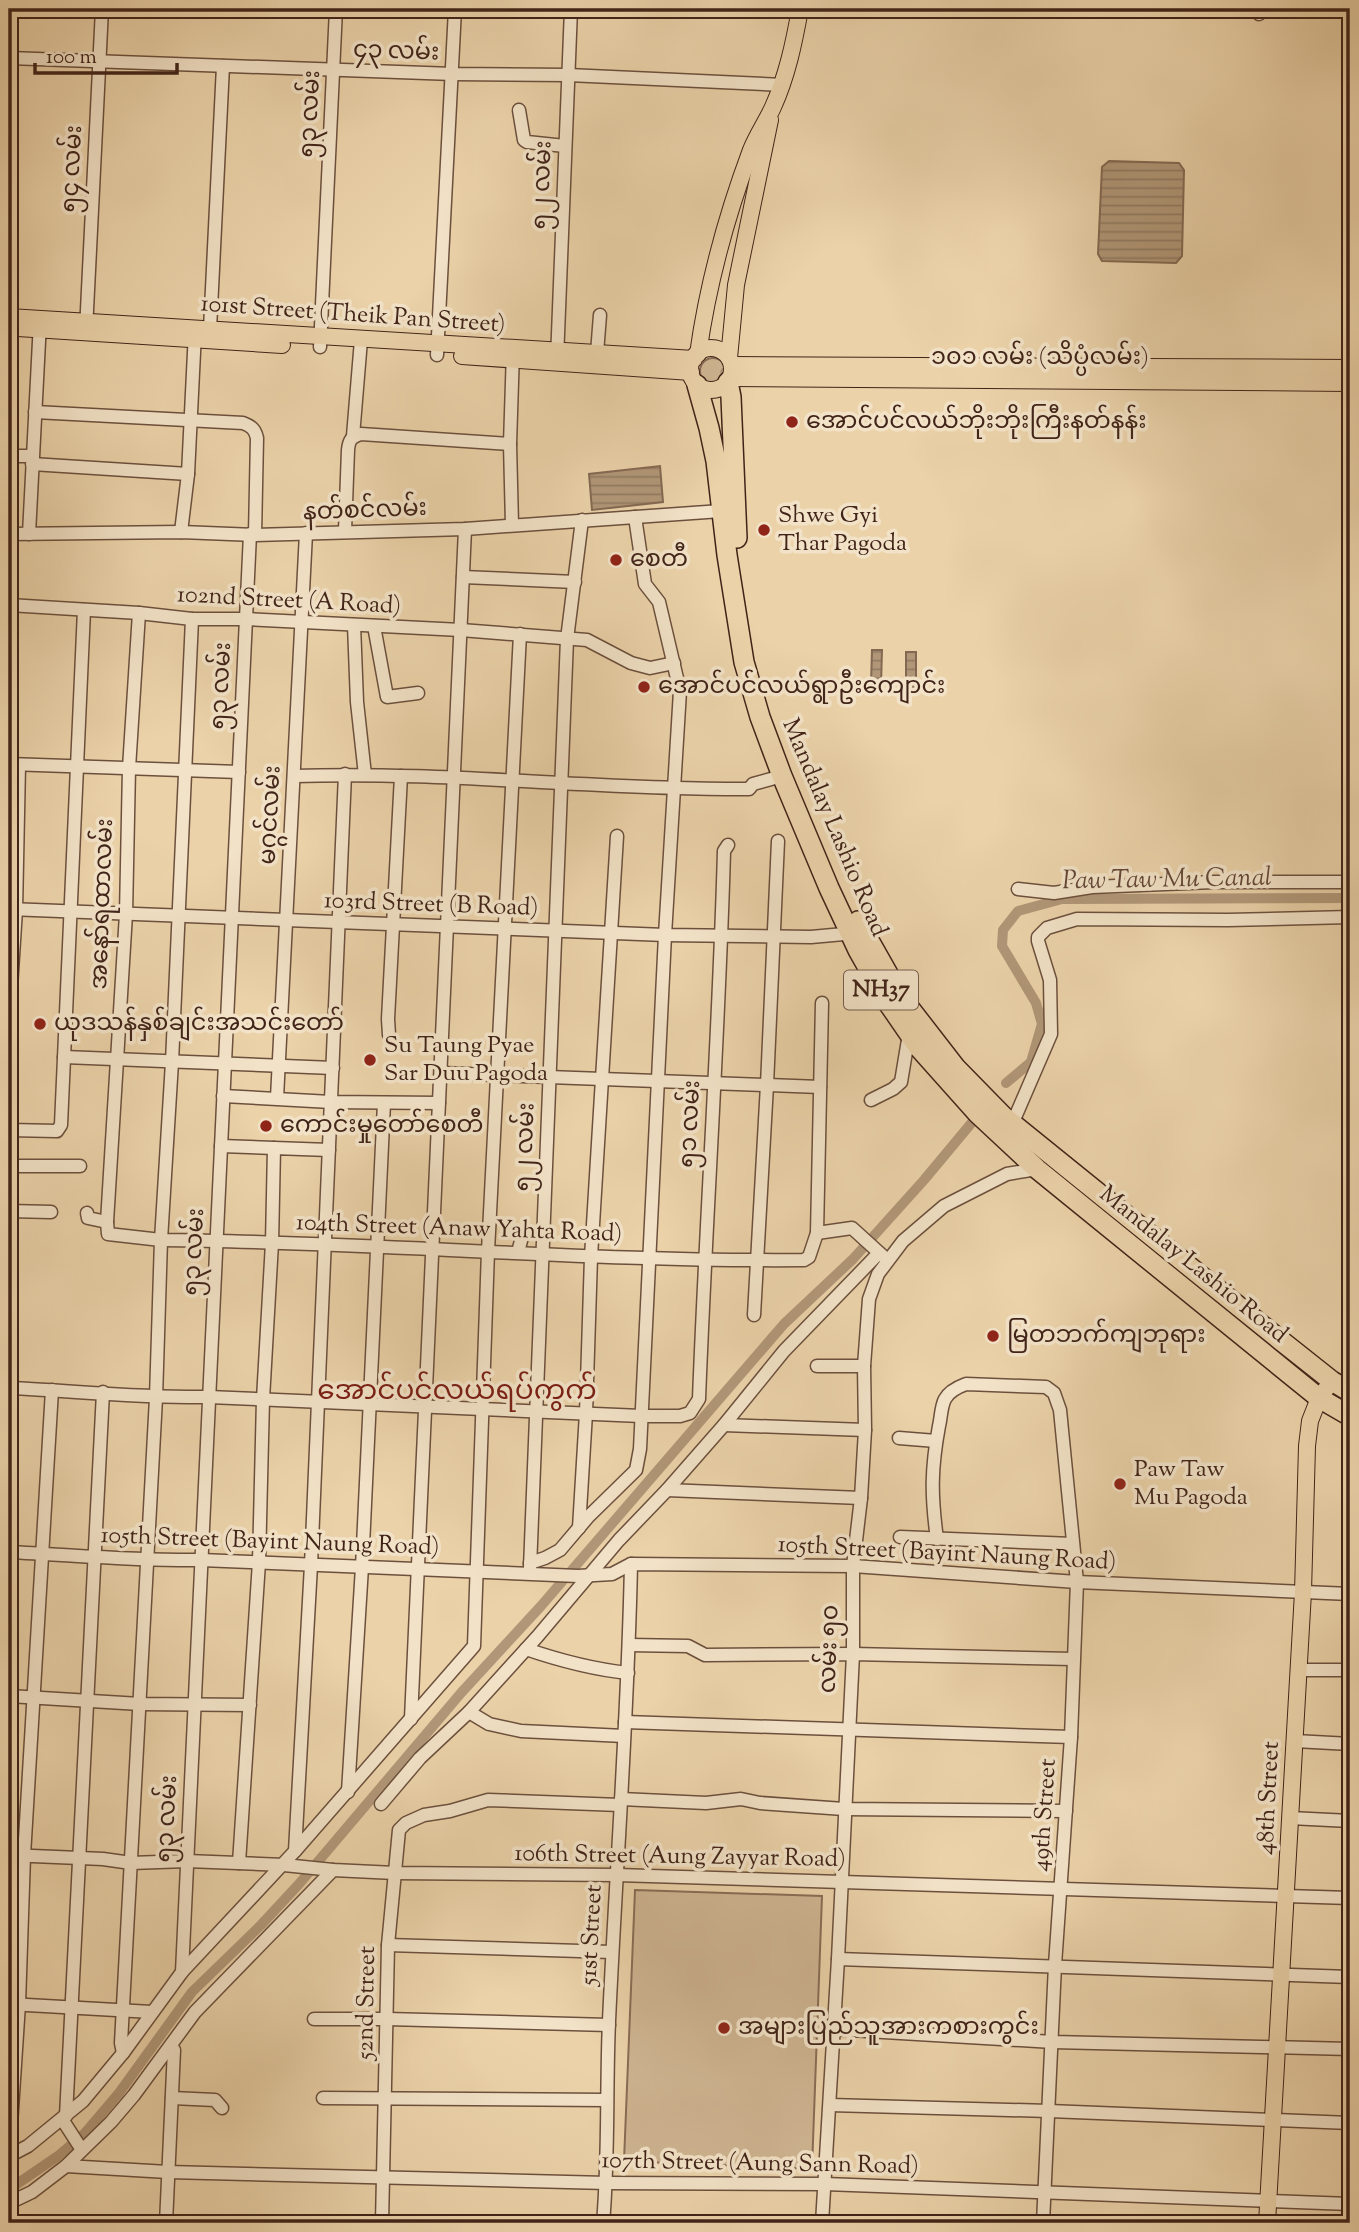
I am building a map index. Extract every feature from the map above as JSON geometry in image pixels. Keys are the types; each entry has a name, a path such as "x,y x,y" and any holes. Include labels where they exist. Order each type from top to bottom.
{"highway":[{"name":"Mandalay Lashio Road","path":"695,367 716,461 744,662 760,716 829,888 857,932 888,1003 919,1048 977,1113 1009,1132 1037,1169 1319,1398 1350,1416"},
{"name":"NH37","path":"730,371 736,529 745,604 756,663 772,716 806,808 857,932 918,1021 1009,1132 1332,1381 1350,1392"}],"main road":[{"path":"772,111 768,141 736,285 730,371 721,388 704,389 695,367 720,242 756,137 772,111 783,85 800,9"},
{"name":"101st Street (Theik Pan Street)","path":"9,317 40,324"},
{"name":"101st Street (Theik Pan Street)","path":"9,327 40,324 200,332 695,367"},
{"path":"695,367 711,349 718,350 730,371"},
{"name":"101st Street (Theik Pan Street)","path":"557,357 597,353 695,367"},
{"name":"၁၀၁ လမ်း (သိပ္ပံလမ်း)","path":"730,371 1350,368"},
{"name":"၁၀၁ လမ်း (သိပ္ပံလမ်း)","path":"730,371 1350,383"},
{"name":"48th Street","path":"1267,2223 1299,1670 1307,1446 1310,1421 1319,1398 1332,1381"}],"street":[{"name":"၅၄ လမ်း","path":"86,326 102,9"},
{"name":"၅၃ လမ်း","path":"321,342 336,9"},
{"path":"437,350 456,9"},
{"name":"၅၂ လမ်း","path":"557,357 570,9"},
{"name":"၄၃ လမ်း","path":"9,58 334,71 568,75 783,85"},
{"path":"181,532 223,66"},
{"path":"519,110 524,140 565,146"},
{"path":"597,353 600,315"},
{"path":"29,534 40,324"},
{"path":"345,531 348,450 353,436 361,345"},
{"path":"512,526 510,443 513,354"},
{"path":"35,412 190,421"},
{"name":"၅၃ လမ်း","path":"181,1972 256,432 243,423 190,421"},
{"path":"353,436 361,434 510,443"},
{"path":"9,456 188,474"},
{"name":"နတ်စင်လမ်း","path":"9,534 181,532 253,535 465,529 721,511"},
{"path":"530,1567 553,1555 636,1470 640,1449 665,934 680,691 659,602 645,584 635,517"},
{"name":"၅၂ လမ်း","path":"530,1567 567,639 582,520"},
{"path":"411,1719 465,529"},
{"name":"မဂ္ဂင်လမ်း","path":"277,1098 306,533"},
{"path":"463,578 575,582"},
{"name":"102nd Street (A Road)","path":"9,605 192,619 246,619 520,634 587,640 623,660 650,668 674,663"},
{"path":"9,1130 60,1130 84,610"},
{"name":"အနော်ရထာလမ်း","path":"112,1236 107,1231 107,1222 126,914 129,768 139,613"},
{"path":"123,2053 121,2043 156,1398 161,1240 172,1062 192,619"},
{"path":"354,625 356,702 365,775"},
{"path":"374,626 387,696 418,693"},
{"path":"52,1390 14,2004 9,2155 28,2146 65,2121 123,2053 181,1972 288,1865 295,1852 474,1646 488,1251 520,634"},
{"path":"9,1018 14,765 239,772"},
{"path":"294,776 345,774 454,777 673,789 749,789 753,784 782,776"},
{"path":"295,1852 311,1564 345,774"},
{"path":"389,1035 401,776"},
{"path":"579,1528 591,1257 617,836"},
{"path":"754,1315 768,1085 778,841"},
{"name":"၅၁ လမ်း","path":"641,1416 680,1416 691,1413 699,1399 724,851 728,845"},
{"path":"1018,889 1054,892 1092,887 1214,882 1350,882"},
{"name":"103rd Street (B Road)","path":"12,909 722,936 772,937 857,932"},
{"path":"1009,1132 1051,1034 1049,980 1038,941 1038,937 1047,928 1077,919 1228,920 1350,917"},
{"path":"381,1804 420,1758 468,1712 526,1649 585,1575 667,1490 784,1351 884,1256 856,1230 847,1227 817,1233 822,1003"},
{"path":"871,1100 901,1082 909,1034"},
{"path":"64,1058 333,1068"},
{"path":"441,1073 820,1087"},
{"path":"223,1096 331,1102 439,1103"},
{"path":"348,1792 362,1567 375,1247 384,1103"},
{"path":"221,1146 329,1150"},
{"path":"239,1863 259,1562 274,1148"},
{"path":"9,1166 80,1166"},
{"name":"လမ်း ၅၀","path":"822,2223 853,1654 853,1566 865,1430 864,1366 869,1299 884,1256 944,1206 1007,1174 1037,1169"},
{"path":"9,1211 51,1212"},
{"path":"87,1213 88,1219 107,1222"},
{"name":"104th Street (Anaw Yahta Road)","path":"112,1236 591,1257 804,1260 809,1257 817,1233"},
{"path":"518,1252 522,1237"},
{"path":"817,1366 864,1366"},
{"name":"49th Street","path":"936,1441 945,1398 955,1389 967,1384 1046,1387 1058,1400 1077,1582 1043,2223"},
{"path":"9,1388 103,1392 156,1398 263,1399 641,1416"},
{"path":"80,2147 65,2121 103,1392"},
{"path":"724,1424 865,1430"},
{"path":"899,1438 936,1441 932,1501 937,1539"},
{"path":"667,1490 861,1498"},
{"path":"900,1538 1073,1544"},
{"name":"105th Street (Bayint Naung Road)","path":"9,1552 94,1555 147,1561 201,1560 475,1571 530,1567 545,1573 585,1575 612,1574 631,1564 853,1566 1077,1582 1350,1594"},
{"name":"51st Street","path":"603,2223 607,2183 606,2100 612,1952 628,1673 631,1564"},
{"path":"629,1645 688,1646 705,1655 853,1654 1073,1659"},
{"path":"526,1649 591,1669 628,1673"},
{"path":"1299,1670 1350,1670"},
{"path":"9,1696 140,1704 250,1705"},
{"path":"468,1712 489,1724 521,1731 624,1736"},
{"path":"625,1722 1070,1737"},
{"path":"1294,1741 1350,1744"},
{"path":"621,1802 706,1803 741,1799 760,1803 844,1809 1066,1811"},
{"name":"52nd Street","path":"382,2223 388,1945 399,1830 413,1819 488,1800 621,1802"},
{"path":"1290,1818 1350,1821"},
{"name":"106th Street (Aung Zayyar Road)","path":"9,1855 131,1863 187,1861 288,1865 395,1873 617,1875 1350,1898"},
{"path":"9,2203 33,2192 66,2166 80,2147 134,2095 195,2012 329,1870"},
{"path":"388,1945 612,1952"},
{"path":"838,1959 1350,1977"},
{"path":"14,2004 152,2012"},
{"path":"314,2019 609,2025"},
{"path":"833,2029 1053,2042 1350,2049"},
{"path":"166,2223 174,2050 171,2045"},
{"path":"172,2098 215,2100 222,2108"},
{"path":"323,2098 606,2100"},
{"path":"830,2105 1350,2123"},
{"name":"107th Street (Aung Sann Road)","path":"66,2166 168,2172 607,2183 825,2184 1350,2204"}],"green space":[{"path":"713,358 722,362 726,371 722,380 713,384 704,380 700,371 704,362"},
{"name":"အများပြည်သူအားကစားကွင်း","path":"635,1890 822,1896 812,2169 624,2161"}],"shaded area":[{"path":"1109,161 1179,163 1184,170 1182,256 1176,263 1102,261 1098,254 1102,167"},
{"path":"660,466 663,502 592,510 589,474"},
{"path":"872,650 882,650 881,685 871,685"},
{"path":"906,652 916,652 916,688 906,688"}],"waterway":[{"name":"Paw Taw Mu Canal","path":"1006,1083 1031,1062 1042,1024 1036,1003 1002,946 1003,930 1018,911 1062,899 1350,898"},
{"path":"17,2184 58,2156 85,2133 119,2093 192,1992 299,1884 461,1693 541,1606 784,1324 853,1259 974,1120"}],"place":[{"name":"အောင်ပင်လယ်ဘိုးဘိုးကြီးနတ်နန်း","path":"792,422"},
{"name":"Shwe Gyi Thar Pagoda","path":"764,530"},
{"name":"စေတီ","path":"616,560"},
{"name":"အောင်ပင်လယ်ရွာဦးကျောင်း","path":"644,687"},
{"name":"ယုဒသန်နှစ်ချင်းအသင်းတော်","path":"40,1024"},
{"name":"Su Taung Pyae Sar Duu Pagoda","path":"370,1060"},
{"name":"ကောင်းမှုတော်စေတီ","path":"266,1126"},
{"name":"မြတဘက်ကျဘုရား","path":"993,1336"},
{"name":"Paw Taw Mu Pagoda","path":"1120,1484"},
{"name":"အများပြည်သူအားကစားကွင်း","path":"724,2028"}],"district":[{"name":"အောင်ပင်လယ်ရပ်ကွက်","path":"457,1392"}]}
